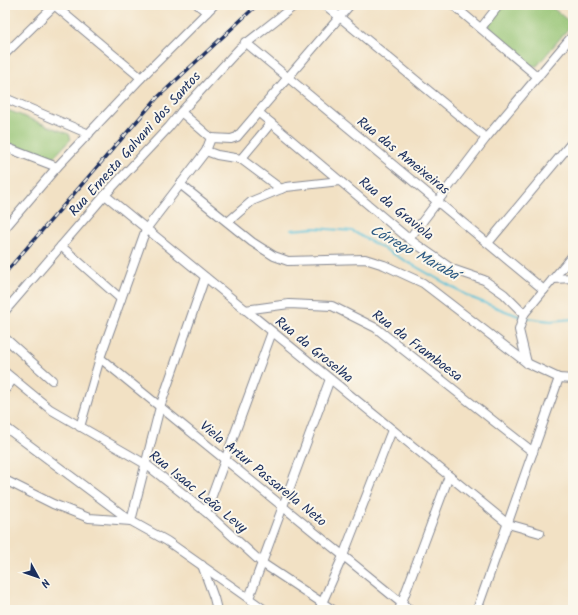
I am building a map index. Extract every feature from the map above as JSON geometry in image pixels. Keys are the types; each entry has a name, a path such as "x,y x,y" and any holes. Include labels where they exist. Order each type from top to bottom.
{"street":[{"path":"5,54 54,5 141,78"},
{"path":"198,5 207,12"},
{"path":"5,228 57,167 141,78 214,5"},
{"name":"Rua Ernesta Galvani dos Santos","path":"5,311 105,195 169,128 181,112 245,42 295,5"},
{"path":"325,5 486,138"},
{"path":"181,112 211,138 231,139 237,137 350,5"},
{"path":"453,5 538,77"},
{"path":"481,28 499,5"},
{"path":"409,239 486,138 573,35"},
{"name":"Rua das Ameixeiras","path":"245,42 544,290"},
{"path":"5,98 89,134"},
{"name":"Rua da Graviola","path":"258,112 409,239 452,269 484,280 504,294 524,314"},
{"path":"240,159 271,123"},
{"path":"80,427 100,358 146,229 206,151 211,138"},
{"path":"488,242 573,142"},
{"path":"5,147 57,167"},
{"path":"206,151 216,155 240,159 281,189"},
{"path":"229,221 252,201 281,189 340,181"},
{"path":"180,184 229,221 252,242 274,256 288,261 365,259 384,265 423,282 527,363 559,378 573,379"},
{"name":"Rua da Groselha","path":"105,195 508,524"},
{"path":"61,246 121,299"},
{"path":"527,363 519,330 524,314 573,255"},
{"path":"131,521 147,465 160,407 205,277"},
{"path":"553,279 573,278"},
{"name":"Rua da Framboesa","path":"245,310 289,304 332,306 339,309 376,328 533,452"},
{"path":"206,512 272,332"},
{"path":"5,338 52,380"},
{"name":"Viela Artur Passarella Neto","path":"100,358 343,556 400,607 410,610"},
{"name":"Rua Isaac Leão Levy","path":"5,372 50,409 147,465 206,512 262,563 333,610"},
{"path":"477,610 559,378"},
{"path":"5,390 13,379"},
{"path":"249,598 330,380"},
{"path":"5,427 131,521 167,541 265,610"},
{"path":"319,610 343,556 392,430"},
{"path":"400,607 448,476"},
{"path":"5,480 52,504 89,518 131,521"},
{"path":"508,524 540,533"},
{"path":"202,565 214,598 216,610"}],"green space":[{"path":"503,5 549,5 572,24 537,66 529,65 489,30 489,22"},
{"path":"5,109 69,134 71,139 53,158 5,142"}],"waterway":[{"name":"Córrego Marabá","path":"291,230 315,228 352,231 472,298 521,317"},
{"name":"Córrego Marabá","path":"526,318 551,321 573,319"}],"railway":[{"path":"5,273 157,98 257,5"}]}
